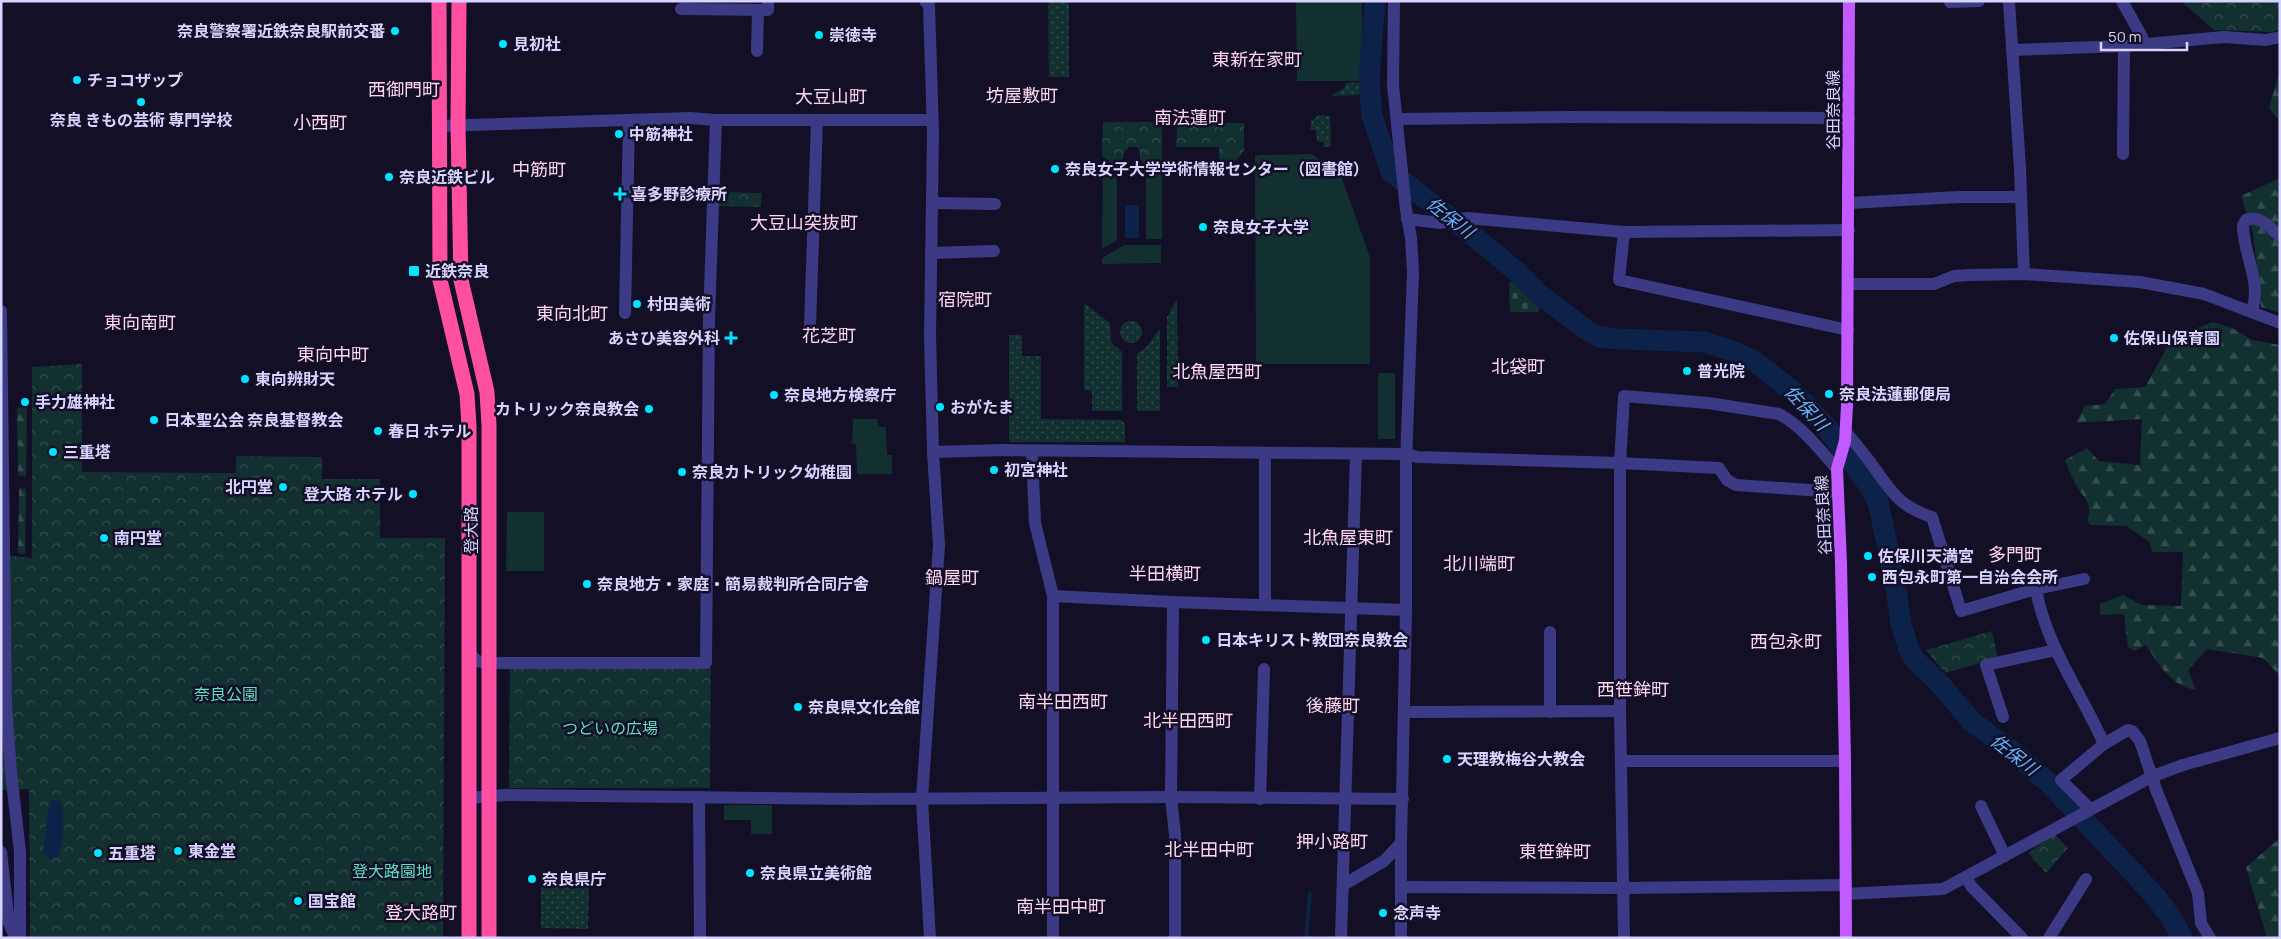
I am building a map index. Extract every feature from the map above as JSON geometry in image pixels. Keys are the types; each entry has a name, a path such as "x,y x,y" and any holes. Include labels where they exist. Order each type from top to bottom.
{"highway":[{"name":"登大路","path":"439,1 440,280 467,394 469,426 469,938"},
{"name":"登大路","path":"459,1 458,126 461,280 485,383 489,425 489,938"},
{"path":"469,426 489,425"}],"main road":[{"name":"谷田奈良線","path":"1846,938 1845,761 1837,467 1845,437 1848,330 1849,1"}],"street":[{"path":"681,9 768,10 768,1"},
{"path":"925,1 929,5 932,120 930,253 933,452 938,544 922,799 930,938"},
{"path":"1394,1 1393,85 1404,196 1411,238 1413,272 1407,454 1401,938"},
{"path":"1950,2 1979,1"},
{"path":"2009,1 2024,274"},
{"path":"2122,1 2142,37 2143,44"},
{"path":"757,51 758,10"},
{"path":"2012,50 2124,46 2194,39 2238,38 2266,40 2280,37"},
{"path":"2123,154 2124,46"},
{"path":"1397,119 1569,117 1849,118"},
{"path":"440,126 690,118 716,120 932,120"},
{"path":"470,654 478,661 488,663 706,663 710,318 716,120"},
{"path":"810,327 817,120"},
{"path":"625,313 629,121"},
{"path":"1849,203 1959,197 2021,196"},
{"path":"932,202 995,204"},
{"path":"1407,219 1440,223 1467,218 1624,232 1849,230"},
{"path":"2252,311 2256,288 2243,225 2246,220 2255,218 2280,236"},
{"path":"1624,232 1619,280 1848,330"},
{"path":"930,253 994,251"},
{"path":"1849,284 1934,284 1954,276 2024,274 2140,282 2204,294 2280,323"},
{"path":"1,311 2,555 6,704 11,773 20,852 20,937"},
{"path":"1624,938 1620,711 1620,463 1624,396 1708,404 1779,414 1790,420 1810,438 1837,467"},
{"path":"1845,437 1868,460 1893,495 1912,510 1932,517 1961,611 2036,589 2084,579"},
{"path":"933,452 1002,450 1032,452 1407,454 1417,457 1715,467 1719,468 1727,480 1736,485 1838,492"},
{"path":"1032,452 1035,523 1053,596 1053,938"},
{"path":"1265,453 1265,605"},
{"path":"1341,938 1356,454"},
{"path":"2036,589 2046,628 2104,744"},
{"path":"1053,596 1406,610"},
{"path":"1173,602 1172,797 1175,938"},
{"path":"1550,632 1550,712"},
{"path":"2003,717 1986,664 2056,650"},
{"path":"1260,799 1264,669"},
{"path":"1404,712 1620,711"},
{"path":"2089,809 2061,780 2104,744 2128,730 2132,731 2140,741 2157,792 2198,893 2201,923 2210,938"},
{"path":"1401,887 1943,889 2153,776 2183,764 2280,738"},
{"path":"1621,761 1845,761"},
{"path":"470,798 505,796 922,799 1172,797 1403,800"},
{"path":"699,797 700,938"},
{"path":"1981,806 2005,856"},
{"path":"1343,885 1384,861 1401,842"},
{"path":"1,852 9,922 13,932 20,937"},
{"path":"1966,877 1971,886 2022,938"},
{"path":"2049,938 2086,880"}],"green space":[{"path":"1048,1 1069,1 1069,77 1049,77"},
{"path":"1296,1 1362,1 1362,81 1297,81"},
{"path":"2181,1 2280,1 2280,29 2272,32 2214,30"},
{"path":"2280,70 2280,121 2269,108"},
{"path":"1363,82 1362,95 1331,96 1344,88 1346,83"},
{"path":"1319,115 1330,116 1331,147 1324,147 1324,142 1317,141 1316,130 1310,130 1311,121"},
{"path":"1103,122 1162,122 1162,166 1149,170 1140,159 1140,152 1137,147 1129,147 1124,152 1123,161 1116,167 1102,156"},
{"path":"1177,123 1244,123 1244,151 1232,165 1219,165 1219,147 1176,147"},
{"path":"1312,154 1340,173 1370,257 1370,364 1256,364 1255,155"},
{"path":"1103,166 1115,174 1117,180 1117,240 1102,249"},
{"path":"1162,174 1162,239 1146,239 1146,179 1150,176"},
{"path":"2280,178 2280,313 2261,307 2253,233 2241,196"},
{"path":"717,192 762,193 761,207 717,206"},
{"path":"1124,245 1161,245 1161,263 1102,264 1102,258"},
{"path":"1509,282 1518,283 1540,299 1539,312 1510,312"},
{"path":"1177,299 1178,387 1167,387 1167,317"},
{"path":"1084,303 1110,323 1111,342 1122,352 1122,411 1092,411 1092,391 1084,390"},
{"path":"1131,321 1139,324 1142,332 1139,340 1131,343 1123,340 1120,332 1123,324"},
{"path":"2213,322 2232,328 2252,340 2280,345 2280,676 2263,658 2207,649 2188,670 2196,690 2179,684 2166,674 2146,645 2134,651 2128,647 2124,614 2100,615 2100,604 2123,595 2142,605 2181,606 2183,552 2152,552 2150,542 2126,526 2091,525 2087,521 2089,514 2088,504 2065,460 2087,448 2099,461 2140,465 2142,419 2076,423 2085,406 2105,404 2115,389 2145,387 2164,353 2173,328 2183,333"},
{"path":"1160,329 1160,411 1137,411 1137,353 1147,346"},
{"path":"1009,335 1022,335 1022,356 1041,356 1041,419 1121,420 1125,424 1125,442 1009,442"},
{"name":"奈良公園","path":"82,364 82,472 236,473 236,456 322,457 322,479 380,479 380,538 445,538 443,938 30,938 29,789 1,790 1,549 12,556 32,558 32,367"},
{"path":"1378,373 1395,373 1395,439 1378,439"},
{"path":"19,407 27,409 26,477 18,475 17,409"},
{"path":"853,419 877,419 879,427 886,427 887,455 892,455 892,474 857,474 856,444 852,443"},
{"path":"19,488 26,489 25,554 18,553"},
{"path":"507,512 544,512 544,571 506,571"},
{"path":"1992,631 1998,658 1945,673 1926,650"},
{"name":"つどいの広場","path":"711,667 710,788 509,788 510,669"},
{"path":"724,805 772,805 772,834 751,834 751,820 724,820"},
{"path":"2054,834 2068,848 2046,873 2028,853"},
{"path":"2280,838 2280,938 2267,938 2246,867"},
{"path":"541,885 589,886 588,929 541,928"}],"water":[{"path":"1125,205 1139,205 1139,238 1125,238"},
{"path":"52,800 58,800 62,804 63,830 58,856 50,859 44,854 43,850 48,810"}],"waterway":[{"name":"佐保川","path":"1375,1 1369,80 1372,116 1391,172 1470,233 1516,271 1538,293 1585,329 1599,337 1704,342 1735,352 1756,362 1791,390 1824,424 1868,484 1878,502 1895,581 1901,624 1909,650 1915,660 1940,684 1972,722 2008,748 2048,782 2156,897 2172,919 2182,938"},
{"path":"1306,938 1310,893"}],"place":[{"name":"奈良警察署近鉄奈良駅前交番","path":"395,31"},
{"name":"崇徳寺","path":"819,35"},
{"name":"見初社","path":"503,44"},
{"name":"チョコザップ","path":"77,80"},
{"name":"奈良 きもの芸術 専門学校","path":"141,102"},
{"name":"中筋神社","path":"619,134"},
{"name":"奈良女子大学学術情報センター（図書館）","path":"1055,169"},
{"name":"奈良近鉄ビル","path":"389,177"},
{"name":"喜多野診療所","path":"620,194"},
{"name":"奈良女子大学","path":"1203,227"},
{"name":"近鉄奈良","path":"414,271"},
{"name":"村田美術","path":"637,304"},
{"name":"あさひ美容外科","path":"731,338"},
{"name":"佐保山保育園","path":"2114,338"},
{"name":"普光院","path":"1687,371"},
{"name":"東向辨財天","path":"245,379"},
{"name":"奈良法蓮郵便局","path":"1829,394"},
{"name":"奈良地方検察庁","path":"774,395"},
{"name":"手力雄神社","path":"25,402"},
{"name":"おがたま","path":"940,407"},
{"name":"カトリック奈良教会","path":"649,409"},
{"name":"日本聖公会 奈良基督教会","path":"154,420"},
{"name":"春日 ホテル","path":"378,431"},
{"name":"三重塔","path":"53,452"},
{"name":"初宮神社","path":"994,470"},
{"name":"奈良カトリック幼稚園","path":"682,472"},
{"name":"北円堂","path":"283,487"},
{"name":"登大路 ホテル","path":"413,494"},
{"name":"南円堂","path":"104,538"},
{"name":"佐保川天満宮","path":"1868,556"},
{"name":"西包永町第一自治会会所","path":"1872,577"},
{"name":"奈良地方・家庭・簡易裁判所合同庁舎","path":"587,584"},
{"name":"日本キリスト教団奈良教会","path":"1206,640"},
{"name":"奈良県文化会館","path":"798,707"},
{"name":"天理教梅谷大教会","path":"1447,759"},
{"name":"東金堂","path":"178,851"},
{"name":"五重塔","path":"98,853"},
{"name":"奈良県立美術館","path":"750,873"},
{"name":"奈良県庁","path":"532,879"},
{"name":"国宝館","path":"298,901"},
{"name":"念声寺","path":"1383,913"}],"district":[{"name":"東新在家町","path":"1257,60"},
{"name":"西御門町","path":"404,90"},
{"name":"坊屋敷町","path":"1022,96"},
{"name":"大豆山町","path":"831,97"},
{"name":"南法蓮町","path":"1190,118"},
{"name":"小西町","path":"320,123"},
{"name":"中筋町","path":"539,170"},
{"name":"大豆山突抜町","path":"804,223"},
{"name":"宿院町","path":"965,300"},
{"name":"東向北町","path":"572,314"},
{"name":"東向南町","path":"140,323"},
{"name":"花芝町","path":"829,336"},
{"name":"東向中町","path":"333,355"},
{"name":"北袋町","path":"1518,367"},
{"name":"北魚屋西町","path":"1217,372"},
{"name":"北魚屋東町","path":"1348,538"},
{"name":"多門町","path":"2015,555"},
{"name":"北川端町","path":"1479,564"},
{"name":"半田横町","path":"1165,574"},
{"name":"鍋屋町","path":"952,578"},
{"name":"西包永町","path":"1786,642"},
{"name":"西笹鉾町","path":"1633,690"},
{"name":"南半田西町","path":"1063,702"},
{"name":"後藤町","path":"1333,706"},
{"name":"北半田西町","path":"1188,721"},
{"name":"押小路町","path":"1332,842"},
{"name":"北半田中町","path":"1209,850"},
{"name":"東笹鉾町","path":"1555,852"},
{"name":"南半田中町","path":"1061,907"},
{"name":"登大路町","path":"421,913"}],"park label":[{"name":"登大路園地","path":"392,871"}]}
